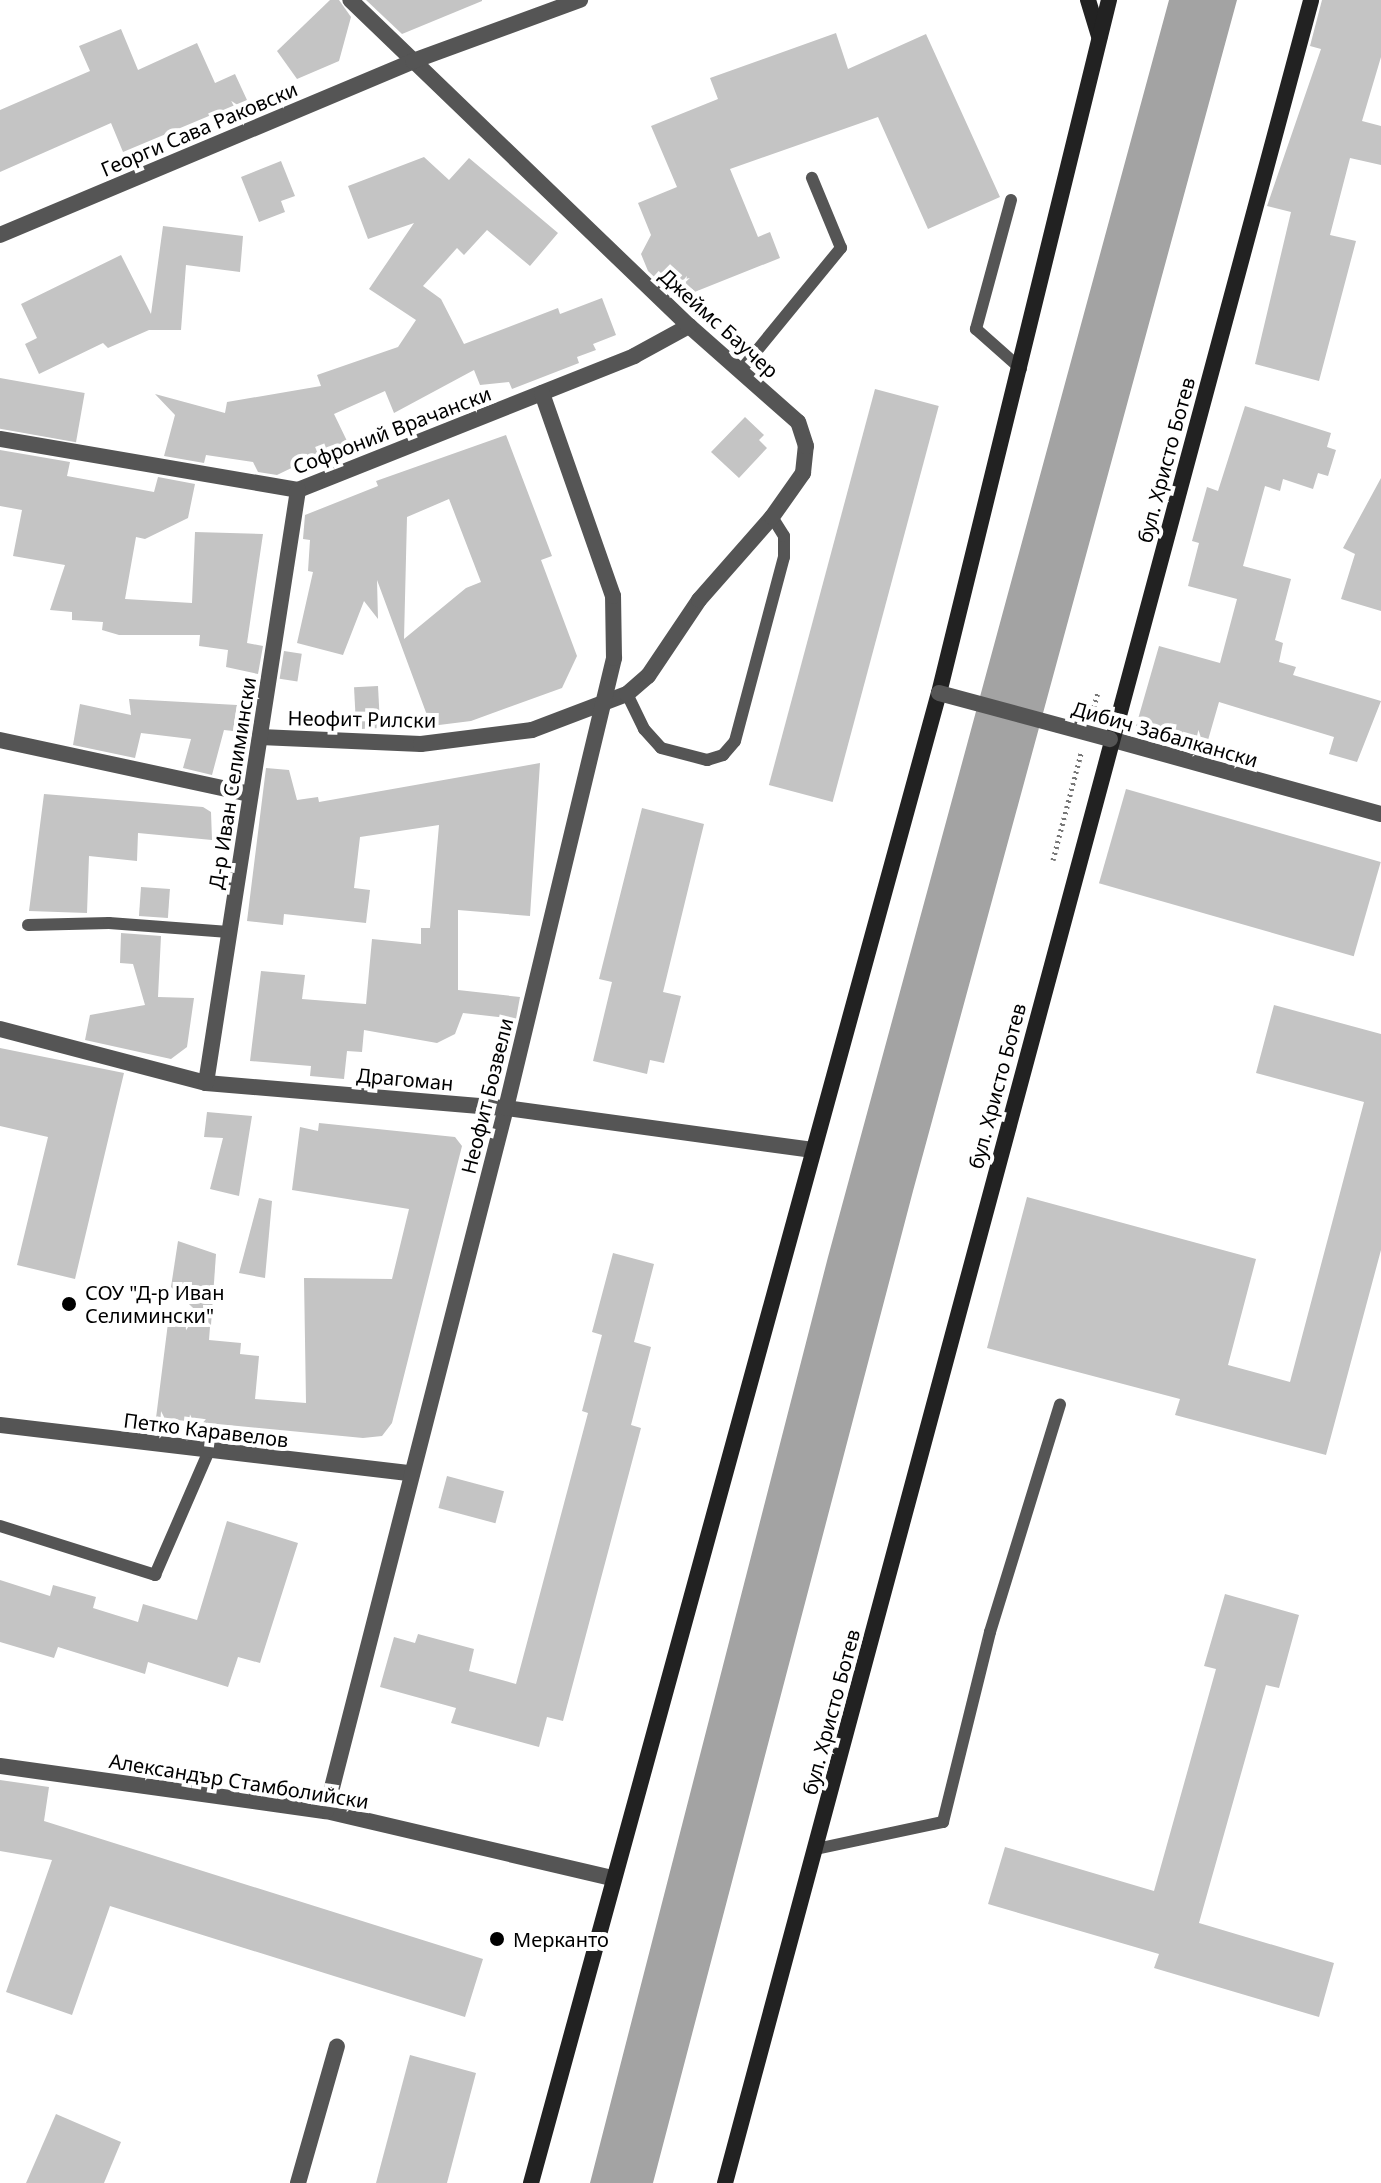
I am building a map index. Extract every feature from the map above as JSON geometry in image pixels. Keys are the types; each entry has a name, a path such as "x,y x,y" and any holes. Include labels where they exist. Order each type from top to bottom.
{"main road":[{"path":"1088,0 1099,37"},
{"path":"531,2183 611,1878 939,693 1021,369 1109,0"},
{"name":"бул. Христо Ботев","path":"725,2183 1110,739 1311,0"}],"street":[{"name":"Джеймс Баучер","path":"350,0 689,326 798,422 806,446 803,473 772,517 699,600 648,676 627,694 602,706"},
{"name":"Георги Сава Раковски","path":"0,235 413,61 580,0"},
{"name":"Софроний Врачански","path":"0,439 298,490 634,356 689,326"},
{"name":"Неофит Бозвели","path":"326,1811 408,1473 506,1108 618,628 613,596 542,393"},
{"name":"Д-р Иван Селимински","path":"206,1083 298,490"},
{"name":"Дибич Забалкански","path":"939,693 1381,814"},
{"name":"Неофит Рилски","path":"260,737 421,744 532,730 602,706"},
{"path":"0,740 249,794"},
{"name":"Драгоман","path":"0,1029 206,1083 506,1108 811,1150"},
{"name":"Петко Каравелов","path":"0,1425 408,1473"},
{"name":"Александър Стамболийски","path":"0,1766 326,1811 611,1878"},
{"path":"298,2183 337,2046"}],"lane":[{"path":"741,370 841,248 812,178"},
{"path":"1011,200 976,329 1021,369"},
{"path":"627,694 644,729 661,748 707,760 729,748 784,557 784,536 772,517"},
{"path":"28,925 109,923 229,932"},
{"path":"816,1849 943,1822 990,1632 1060,1405"},
{"path":"0,1526 155,1575 209,1451"}],"shaded area":[{"path":"1169,0 1237,0 913,1191 653,2183 590,2183 828,1257"}],"building":[{"path":"330,0 339,0 351,17 339,61 297,79 277,51"},
{"path":"366,0 482,0 482,1 402,34"},
{"path":"1322,0 1381,0 1381,57 1362,121 1381,126 1381,165 1350,158 1330,235 1356,241 1319,381 1255,364 1291,212 1267,206 1321,49 1310,46"},
{"path":"121,29 138,70 197,43 215,83 235,74 247,100 123,152 111,123 0,172 0,110 90,71 79,46"},
{"path":"836,33 848,69 926,34 1000,197 928,229 878,117 730,169 758,237 770,232 780,258 677,299 670,284 664,286 648,271 641,254 651,235 638,203 677,187 651,126 718,99 710,78"},
{"path":"424,157 449,180 469,158 558,233 530,266 487,230 464,255 457,248 423,286 441,299 464,344 558,308 560,314 602,298 616,335 593,344 596,350 577,357 579,363 512,389 509,382 480,385 474,370 394,413 385,391 334,414 347,441 277,475 258,472 253,462 206,455 204,463 164,456 175,415 155,394 225,413 227,402 321,386 317,375 398,347 416,320 369,289 414,223 368,239 348,186"},
{"path":"281,161 295,196 281,201 285,212 259,222 241,177"},
{"path":"163,226 243,236 240,272 186,265 181,330 149,330 108,348 103,343 39,374 25,344 37,338 21,304 121,255 151,314"},
{"path":"0,378 85,393 76,442 0,429"},
{"path":"875,389 939,406 833,802 769,785"},
{"path":"1245,406 1331,433 1327,447 1336,450 1328,476 1318,473 1313,489 1283,479 1280,491 1265,486 1243,566 1291,579 1275,640 1283,643 1279,662 1296,667 1293,675 1381,701 1357,762 1329,754 1334,737 1219,702 1204,754 1140,736 1136,726 1159,646 1220,663 1237,599 1188,586 1199,543 1192,541 1207,487 1218,491"},
{"path":"745,417 764,435 759,440 767,448 739,478 711,452"},
{"path":"506,435 552,556 541,560 577,656 562,688 471,721 431,726 377,580 378,619 364,601 343,655 297,643 313,572 308,571 310,540 303,539 305,515 378,486 376,481","holes":["449,499 481,582 466,588 404,639 407,517"]},
{"path":"0,450 70,462 67,476 154,492 158,477 195,484 188,518 145,539 136,537 125,599 192,603 195,532 263,534 247,643 263,646 258,674 226,667 228,650 199,646 200,635 119,635 102,630 103,622 72,620 72,612 50,610 65,565 13,556 22,510 0,506"},
{"path":"1381,478 1381,611 1341,599 1355,554 1343,548"},
{"path":"284,651 302,654 297,681 280,679"},
{"path":"378,686 380,728 356,729 354,687"},
{"path":"129,699 237,705 233,731 224,730 212,775 183,768 191,739 141,733 135,758 73,745 80,704 131,715"},
{"path":"540,763 530,916 458,910 458,990 520,997 516,1019 463,1013 455,1034 437,1043 364,1030 362,1052 347,1051 344,1079 310,1076 311,1066 250,1061 261,971 305,975 302,999 366,1004 372,939 421,944 421,928 430,928 439,825 360,837 354,888 370,890 366,923 284,914 283,925 247,921 266,768 289,770 297,800 318,797 319,802"},
{"path":"1126,789 1381,862 1354,956 1099,883"},
{"path":"44,794 203,807 211,812 212,840 138,833 137,861 89,856 87,913 29,911"},
{"path":"642,808 704,824 663,992 681,996 664,1063 650,1060 647,1074 593,1061 612,982 599,979"},
{"path":"141,887 170,889 168,918 139,916"},
{"path":"121,933 161,936 158,997 194,998 187,1047 171,1059 85,1040 90,1015 145,1005 133,964 120,963"},
{"path":"1274,1005 1381,1034 1381,1250 1326,1455 1175,1415 1180,1399 987,1348 1027,1197 1256,1259 1228,1365 1290,1382 1364,1102 1256,1073"},
{"path":"0,1048 124,1073 75,1279 17,1265 48,1137 0,1126"},
{"path":"207,1112 252,1116 239,1196 210,1189 223,1138 204,1137"},
{"path":"319,1123 455,1137 462,1146 392,1423 382,1436 363,1438 156,1418 168,1323 210,1327 209,1340 241,1343 240,1354 259,1356 255,1399 306,1403 304,1278 392,1279 409,1209 292,1190 300,1127 318,1131"},
{"path":"259,1198 272,1201 265,1278 239,1273"},
{"path":"178,1241 216,1254 211,1325 171,1287"},
{"path":"613,1253 654,1264 634,1342 651,1347 631,1425 641,1428 563,1721 547,1717 539,1747 451,1723 456,1708 380,1687 394,1637 415,1643 418,1634 474,1649 469,1671 516,1684 588,1413 582,1411 602,1335 592,1332"},
{"path":"447,1476 504,1491 495,1523 438,1508"},
{"path":"227,1521 298,1543 260,1663 238,1657 228,1687 148,1662 145,1674 58,1647 54,1658 0,1642 0,1580 50,1596 53,1585 96,1597 93,1608 138,1622 143,1604 197,1620"},
{"path":"1225,1594 1299,1615 1279,1688 1266,1685 1199,1923 1334,1963 1319,2017 1154,1968 1159,1954 988,1904 1005,1847 1154,1891 1216,1669 1204,1666"},
{"path":"0,1780 49,1787 44,1821 483,1959 465,2017 110,1906 72,2015 6,1992 52,1860 0,1851"},
{"path":"410,2055 476,2073 447,2183 376,2183"},
{"path":"56,2114 121,2142 104,2183 26,2183"}],"place":[{"name":"СОУ \"Д-р Иван Селимински\"","path":"69,1304"},
{"name":"Мерканто","path":"497,1939"}]}
